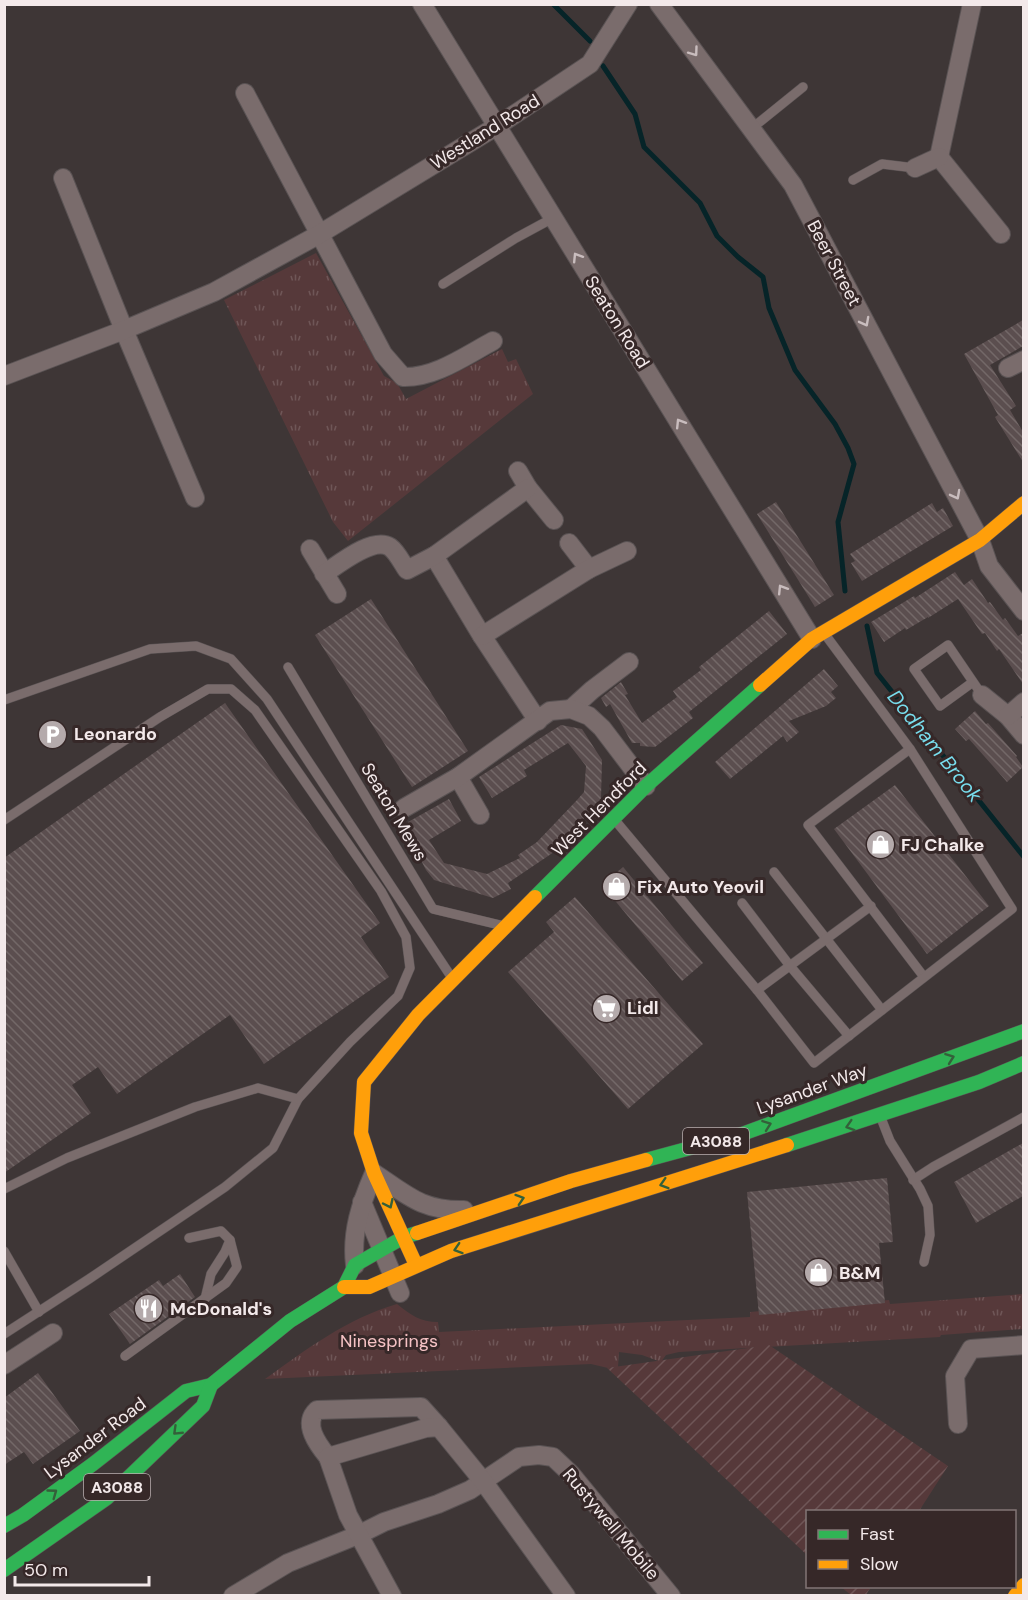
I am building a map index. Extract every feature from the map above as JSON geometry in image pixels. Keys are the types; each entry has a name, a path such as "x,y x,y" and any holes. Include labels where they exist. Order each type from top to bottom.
{"main road":[{"name":"West Hendford","path":"416,1265 374,1173 361,1133 364,1082 418,1015 646,786 818,635 980,540 1023,503"},
{"name":"Lysander Way","path":"404,1237 572,1181 742,1134 1023,1031"},
{"name":"A3088","path":"416,1265 451,1251 881,1116 979,1082 1023,1063"},
{"name":"A3088","path":"355,1265 381,1248 404,1237"},
{"path":"344,1287 355,1265"},
{"name":"Lysander Road","path":"4,1526 23,1515 93,1464 186,1391 211,1385 290,1321 344,1287 369,1287 416,1265"},
{"name":"Lysander Road","path":"4,1570 107,1498 203,1406 211,1385"},
{"path":"1015,1596 1023,1585"}],"street":[{"name":"Seaton Road","path":"422,4 553,218 818,635"},
{"name":"Westland Road","path":"4,376 124,330 214,292 318,235 497,126 590,64 628,4"},
{"name":"Beer Street","path":"659,4 793,185 980,540 989,566 1023,611"},
{"path":"939,157 972,4"},
{"path":"245,93 318,235 383,354 403,377 417,377 433,372 493,341"},
{"path":"915,168 939,157"},
{"path":"939,157 1002,234"},
{"path":"63,178 195,498"},
{"path":"518,471 528,488 554,520"},
{"path":"324,574 372,545 382,543 391,547 407,570 434,556 528,488"},
{"path":"569,543 589,569"},
{"path":"310,549 337,594"},
{"path":"482,636 589,569 627,552"},
{"path":"434,556 482,636 538,721"},
{"path":"572,709 592,690 629,662"},
{"path":"977,689 1008,716 1023,735"},
{"path":"1008,716 1023,702"},
{"path":"404,808 458,777 550,711 572,709 589,716 602,728 646,786"},
{"path":"458,777 480,815"},
{"path":"355,1265 353,1239 362,1202 374,1173 424,1206 446,1210 488,1209"},
{"path":"362,1202 400,1293"},
{"path":"4,1365 53,1333"},
{"path":"958,1424 955,1376 971,1349 1023,1345"},
{"path":"392,1596 348,1515 328,1457 320,1447 310,1424 311,1415 317,1410 421,1407 483,1481 566,1596"},
{"path":"328,1457 426,1428 439,1427"},
{"name":"Rustywell Mobile","path":"233,1596 288,1563 384,1522 438,1504 470,1490 519,1457 538,1455 553,1457 605,1513 671,1596"}],"lane":[{"path":"751,129 803,87"},
{"path":"853,180 882,164 915,168"},
{"path":"443,284 516,238 553,218"},
{"path":"613,818 757,990 814,1063 1012,909 910,749 818,635"},
{"path":"948,645 977,689 940,706 914,669 948,645"},
{"path":"4,700 150,649 196,646 231,659 267,699 453,980"},
{"name":"Seaton Mews","path":"288,667 434,909 507,926"},
{"path":"4,820 160,717 208,689 231,689 255,710 381,891 406,937 410,968 398,996 350,1042 298,1099 273,1148 225,1187 4,1334"},
{"path":"910,749 808,825 924,977"},
{"path":"774,872 882,1010"},
{"path":"742,903 790,966 849,1036"},
{"path":"757,990 871,906"},
{"path":"4,1189 67,1158 195,1107 258,1088 298,1099"},
{"path":"881,1116 890,1141 928,1206 930,1235 924,1262"},
{"path":"913,1180 1023,1117"},
{"path":"125,1356 226,1283 237,1267 230,1240 221,1231 189,1238"},
{"path":"204,1299 211,1274 230,1240"},
{"path":"4,1251 39,1312"}],"green space":[{"path":"316,253 384,376 397,383 406,399 502,349 508,362 516,359 533,394 348,541 333,522 224,300"},
{"name":"Ninesprings","path":"1023,1294 1023,1329 941,1335 940,1337 679,1352 666,1355 661,1362 642,1355 619,1352 618,1367 608,1368 591,1364 265,1379 344,1326 397,1304 416,1317 438,1322 439,1332 750,1317 750,1312 889,1300 890,1304"},
{"path":"769,1345 948,1466 920,1510 806,1510 806,1554 607,1368"},
{"path":"842,1588 870,1588 865,1596 851,1595"}],"building":[{"path":"1023,320 1023,346 990,365 1016,406 1010,410 1023,432 1023,462 995,417 998,415 964,354"},
{"path":"776,502 834,595 815,607 757,514"},
{"path":"932,503 937,512 943,508 953,526 862,581 851,563 855,561 850,554"},
{"path":"955,572 964,585 972,579 988,603 990,602 1003,620 1005,618 1018,636 1023,633 1023,684 999,649 997,651 985,633 982,634 958,599 884,642 871,622 914,596 915,598"},
{"path":"371,599 468,751 412,787 315,635"},
{"path":"769,611 787,634 689,712 693,718 655,747 632,743 610,704 606,707 601,698 621,682 628,694 625,695 642,723 677,697 673,691 701,670 699,667"},
{"path":"824,669 838,686 831,692 836,698 826,706 789,721 799,732 787,742 783,736 730,779 715,762"},
{"path":"225,703 380,923 361,937 389,977 264,1064 230,1015 117,1094 98,1067 72,1085 91,1113 4,1173 4,858"},
{"path":"975,711 1017,756 1023,767 1007,782 969,739 966,741 955,729"},
{"path":"561,725 582,729 602,760 601,799 554,852 508,883 511,889 493,898 434,880 426,870 406,831 408,822 449,799 461,821 429,840 444,863 487,874 520,858 518,855 537,842 584,792 586,766 568,743 524,770 527,776 492,798 479,777"},
{"path":"895,785 989,906 927,954 834,829"},
{"path":"623,867 703,963 682,981 602,885"},
{"name":"Lidl","path":"575,897 703,1044 628,1109 508,972 554,932 546,922"},
{"path":"1023,1143 1023,1196 976,1223 954,1182"},
{"name":"B&M","path":"887,1178 893,1242 879,1243 885,1303 759,1315 747,1192"},
{"name":"McDonald's","path":"180,1274 195,1297 130,1344 109,1314 159,1280 163,1286"},
{"path":"38,1373 80,1431 33,1464 24,1452 4,1465 4,1398"}],"waterway":[{"name":"Dodham Brook","path":"553,4 590,41"},
{"name":"Dodham Brook","path":"603,66 635,114 644,147 700,203 717,236 763,277 769,308 795,370 835,424 848,448 854,464 838,522 845,591"},
{"name":"Dodham Brook","path":"867,626 877,673 1024,857"}],"traffic: fast":[{"path":"535,897 646,786 760,685"},
{"path":"646,1160 742,1134 1024,1031"},
{"path":"787,1145 979,1082 1024,1063"},
{"path":"4,1526 23,1515 93,1464 186,1391 211,1385 290,1321 344,1287 355,1265 404,1237 417,1233"},
{"path":"4,1570 107,1498 203,1406 211,1385"}],"traffic: slow":[{"path":"760,685 812,639 980,540 1024,503"},
{"path":"416,1265 374,1173 361,1133 364,1082 418,1015 535,897"},
{"path":"344,1287 369,1287 451,1251 787,1145"},
{"path":"417,1233 571,1181 646,1160"},
{"path":"1015,1596 1024,1585"}],"place":[{"name":"Leonardo","path":"53,734"},
{"name":"FJ Chalke","path":"880,845"},
{"name":"Fix Auto Yeovil","path":"616,887"},
{"name":"Lidl","path":"606,1008"},
{"name":"B&M","path":"818,1273"},
{"name":"McDonald's","path":"149,1309"}]}
